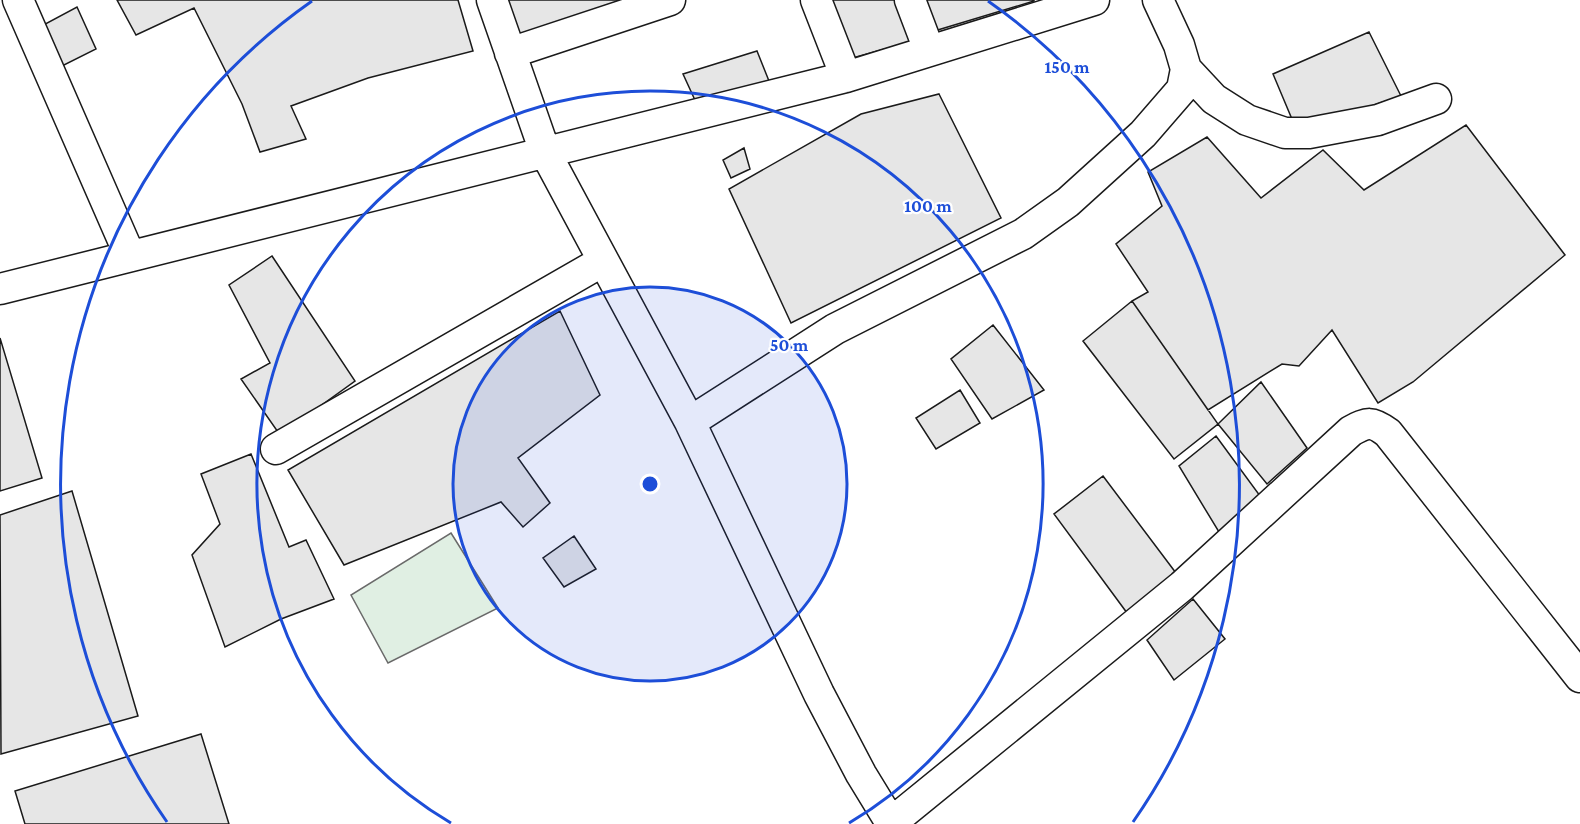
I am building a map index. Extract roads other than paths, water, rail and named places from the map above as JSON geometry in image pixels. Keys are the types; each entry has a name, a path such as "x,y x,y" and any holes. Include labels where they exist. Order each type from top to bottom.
{"street":[{"path":"492,0 545,152 690,422 819,694 861,774 891,824 1182,586 1351,431 1365,424 1377,424 1388,434 1580,677"},
{"path":"510,53 635,6 670,0"},
{"path":"816,0 846,77"},
{"path":"910,0 929,50"},
{"path":"0,289 846,77 1094,0"},
{"path":"1158,0 1179,45 1186,69 1214,99 1247,120 1285,133 1309,133 1378,120 1436,99"},
{"path":"24,2 130,256"},
{"path":"690,422 836,329 1023,234 1068,202 1143,134 1182,89 1186,69"},
{"path":"276,449 603,261"}]}
